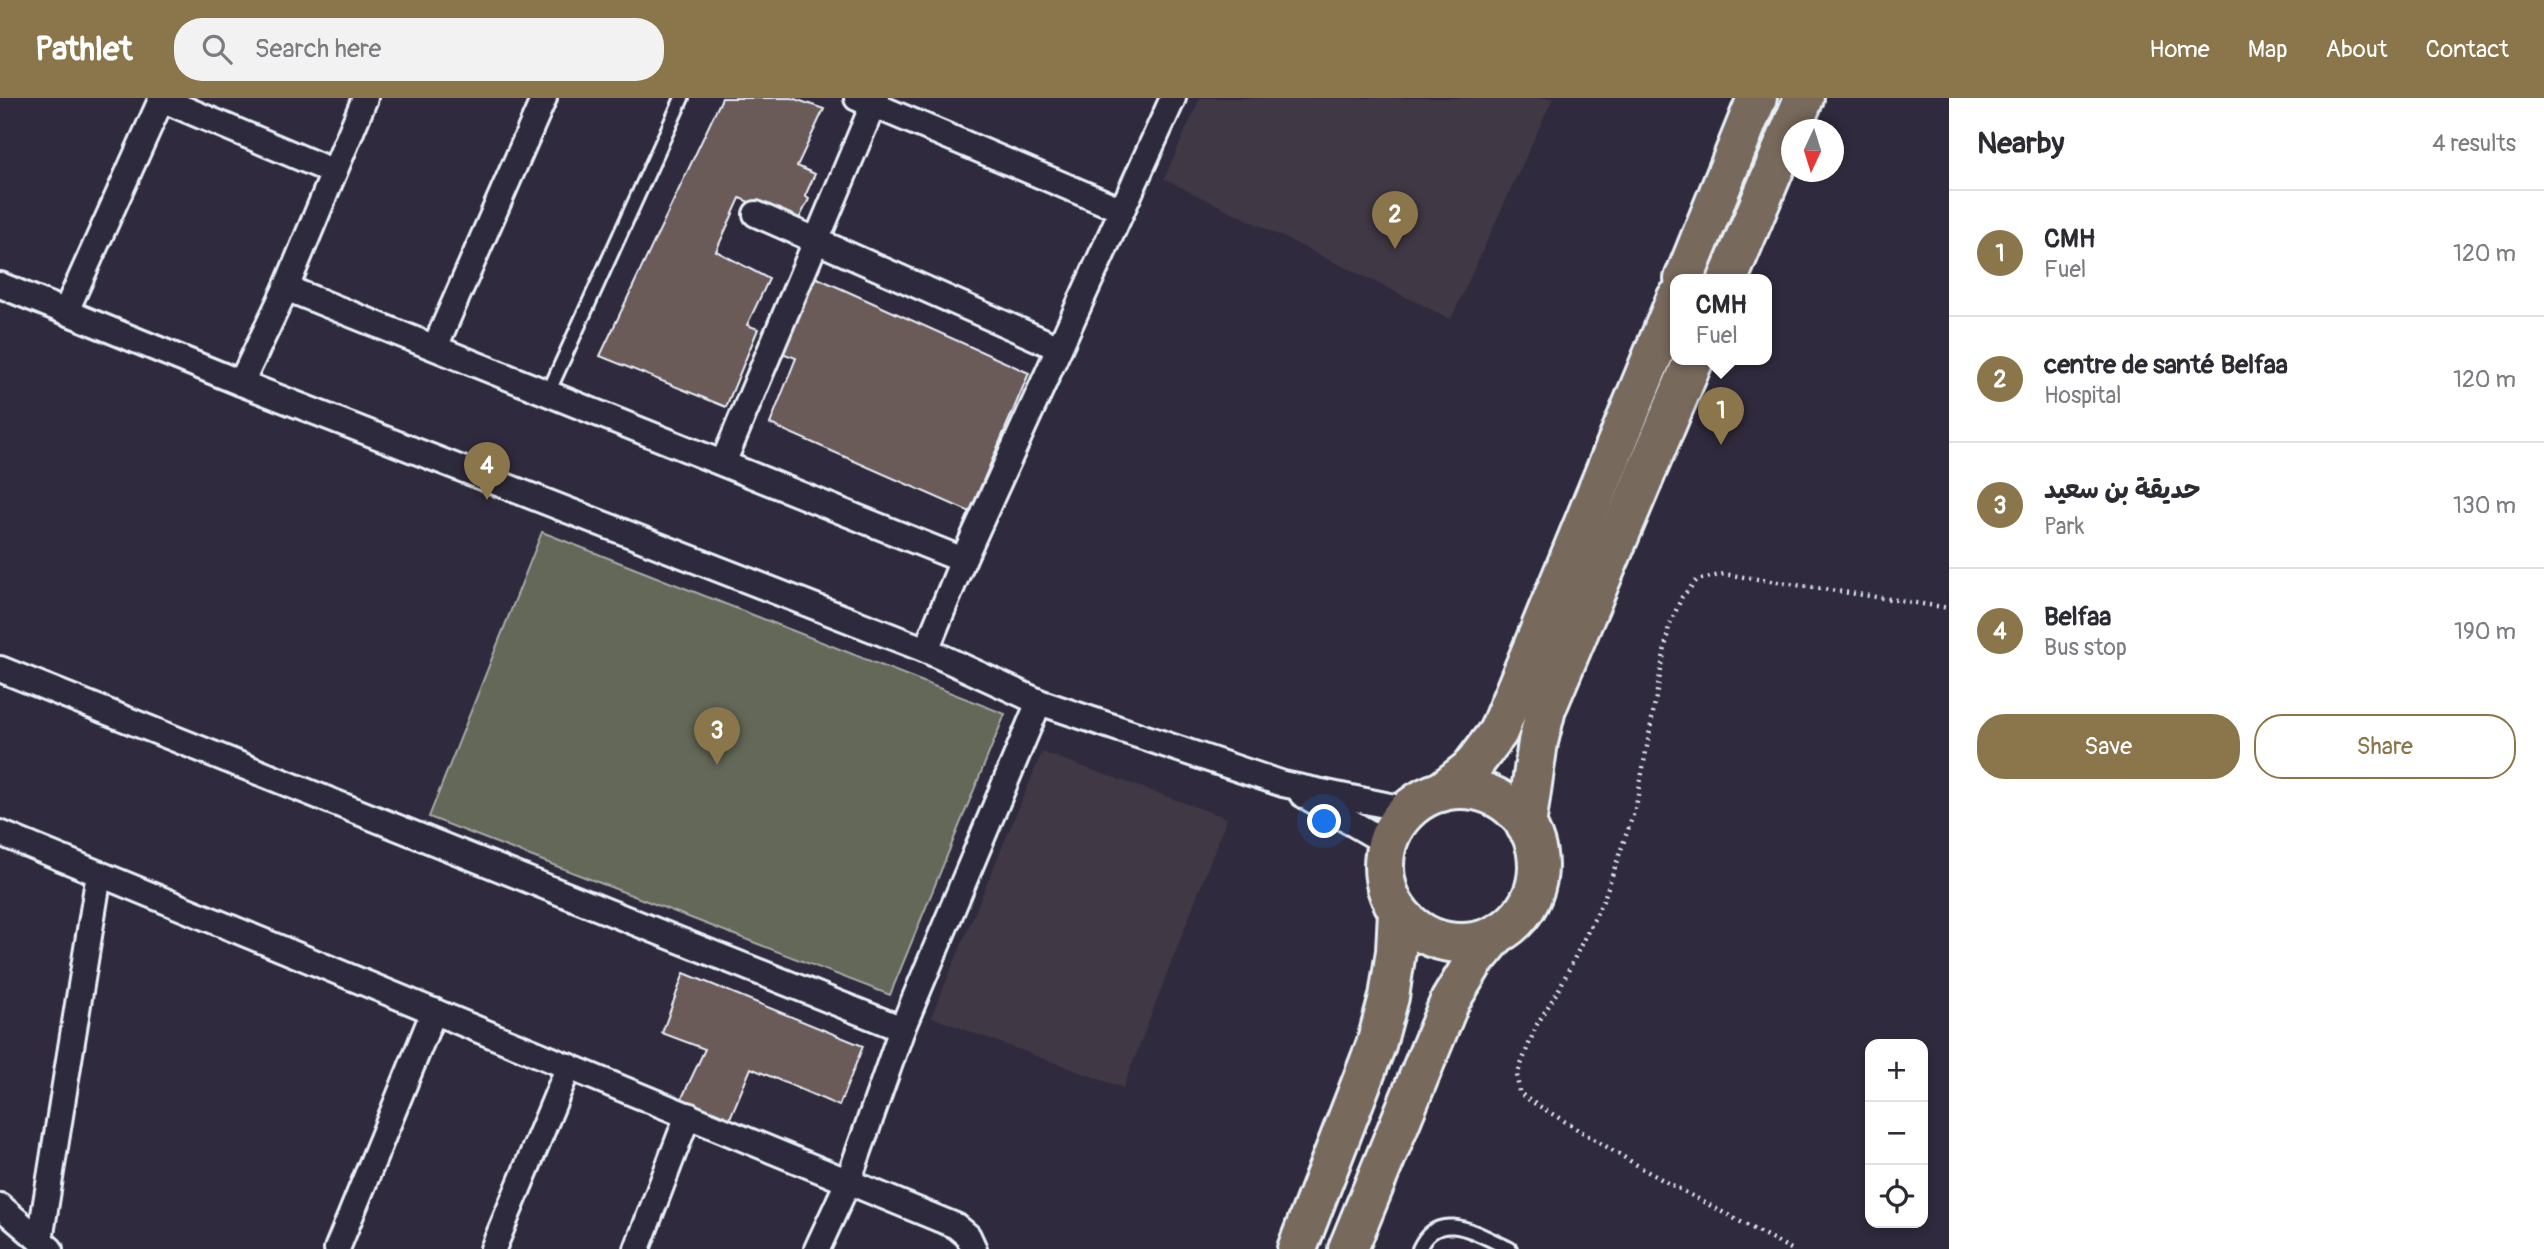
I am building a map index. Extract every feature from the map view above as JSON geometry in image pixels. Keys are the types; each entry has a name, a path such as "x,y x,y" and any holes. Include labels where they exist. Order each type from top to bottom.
{"highway":[{"path":"1686,274 1757,98"},
{"path":"1730,274 1804,98"},
{"path":"1497,934 1473,942 1456,943 1423,933 1398,911 1390,896 1385,878 1384,859 1387,844 1396,824 1469,769 1497,732 1670,311"},
{"path":"1526,826 1538,742 1546,709 1691,365"},
{"path":"1348,1249 1450,1001 1473,964 1497,934 1519,917 1530,900 1536,882 1538,862 1535,843 1514,811 1498,799 1480,792 1460,789 1425,801"},
{"path":"1297,1249 1376,1045 1389,997 1396,951 1398,911"}],"street":[{"path":"66,311 161,98 334,172"},
{"path":"241,383 286,288 365,98"},
{"path":"435,348 544,98"},
{"path":"926,650 962,560 1174,98"},
{"path":"723,463 815,240 869,100 1122,210"},
{"path":"756,214 1059,348"},
{"path":"0,285 241,383 926,650 1039,702 1283,784 1387,844"},
{"path":"286,288 962,560"},
{"path":"0,669 902,1029"},
{"path":"817,1249 848,1182 902,1029 1039,702"},
{"path":"1283,784 1425,801"},
{"path":"0,833 956,1226 968,1236 974,1249"},
{"path":"45,1244 99,874"},
{"path":"337,1249 434,1011"},
{"path":"493,1249 569,1066"},
{"path":"636,1249 688,1115"},
{"path":"0,1206 45,1244"}],"lane":[{"path":"548,393 682,98"},
{"path":"1419,1249 1425,1235 1440,1226 1463,1228 1510,1249"}],"path":[{"path":"1791,1249 1650,1173 1526,1098 1520,1092 1517,1075 1536,1026 1559,989 1604,899 1636,806 1669,626 1682,597 1696,580 1724,575 1949,608"}],"shaded area":[{"path":"1200,98 1553,98 1451,319 1164,179"},
{"path":"1042,752 1227,818 1123,1088 931,1017"}],"green space":[{"path":"542,532 1005,714 890,995 429,817"}],"building":[{"path":"722,98 792,98 824,109 797,166 815,174 805,196 809,199 797,223 740,198 716,251 769,279 747,325 758,329 726,407 600,356"},
{"path":"813,276 1029,373 970,512 770,424 796,358 779,352"},
{"path":"684,973 863,1046 839,1106 751,1068 728,1123 680,1102 705,1049 662,1033"}],"place":[{"name":"centre de santé Belfaa","path":"1395,249"},
{"name":"CMH","path":"1721,445"},
{"name":"Belfaa","path":"487,500"},
{"name":"حديقة بن سعيد","path":"717,765"}]}
